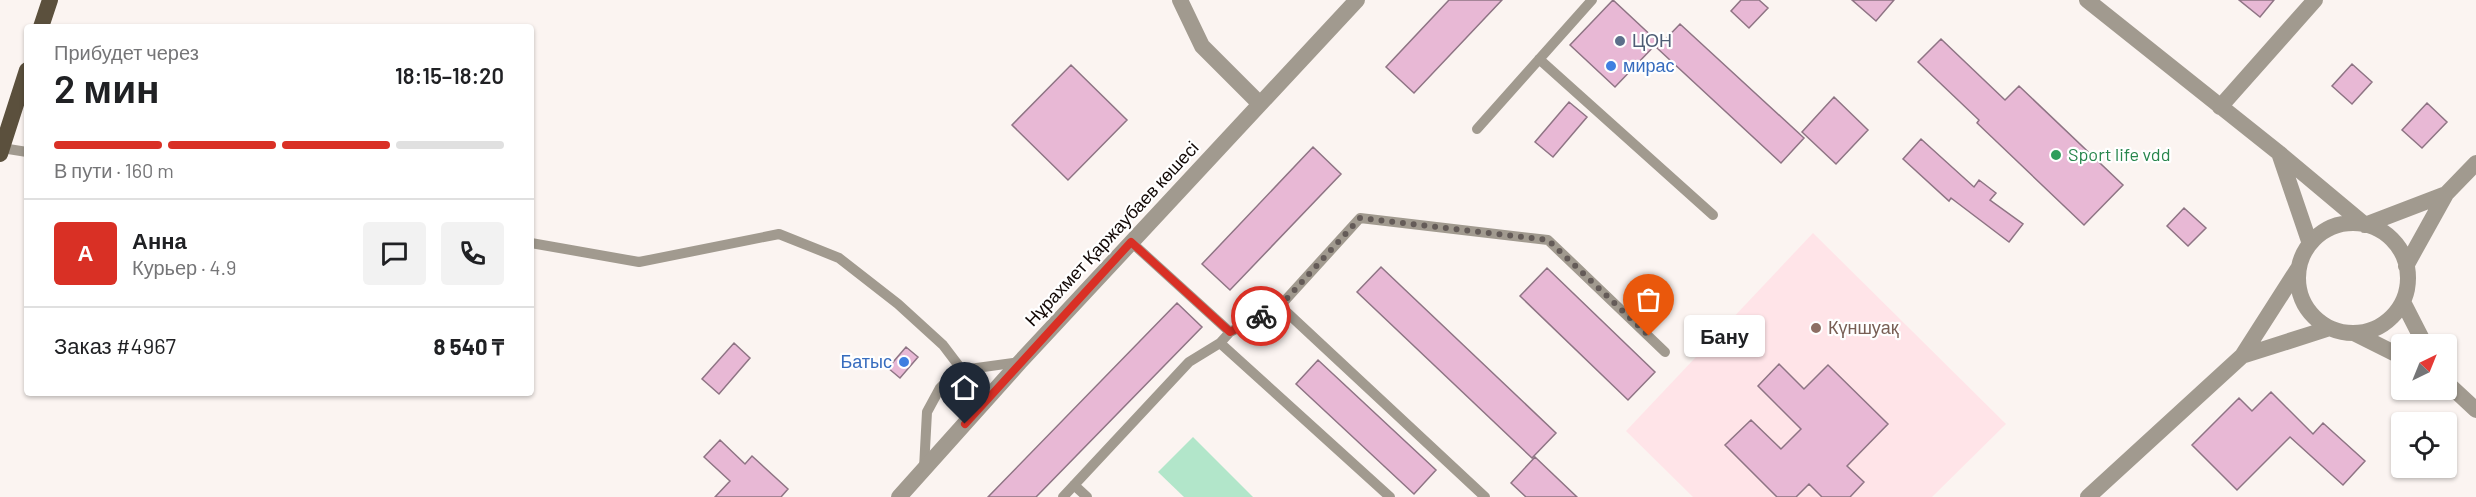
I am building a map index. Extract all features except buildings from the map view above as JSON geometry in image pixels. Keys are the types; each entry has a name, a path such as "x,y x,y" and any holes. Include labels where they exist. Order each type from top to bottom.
{"main road":[{"path":"42,24 50,0"},
{"path":"1,150 24,79"}],"street":[{"path":"1180,0 1202,46 1260,104"},
{"name":"Нұрахмет Қаржаубаев көшесі","path":"898,497 1020,362 1357,0"},
{"path":"2087,0 2365,225"},
{"path":"2220,106 2315,0"},
{"path":"2278,153 2310,244"},
{"path":"2406,266 2446,194 2476,163"},
{"path":"2365,225 2446,194"},
{"path":"2088,497 2242,356 2300,266 2310,244 2318,236 2335,227 2352,223 2376,229 2391,240 2402,254 2406,266 2407,290 2396,312 2378,327 2354,333"},
{"path":"2300,266 2300,291 2304,302 2315,317 2330,328 2354,333 2391,352"},
{"path":"2403,302 2419,334"},
{"path":"2242,356 2330,328"},
{"path":"2457,392 2476,410"}],"lane":[{"path":"1477,129 1592,0"},
{"path":"1539,59 1713,215"},
{"path":"1,150 24,152"},
{"path":"1063,497 1189,362 1220,343 1230,332 1280,306 1360,218 1548,240 1665,352"},
{"path":"534,244 639,262 779,234 838,258 905,311 943,345 963,370"},
{"path":"1131,242 1230,332"},
{"path":"1280,306 1485,497"},
{"path":"1220,343 1390,497"},
{"path":"924,470 927,412 930,403 953,375 963,370 1020,362"},
{"path":"1074,485 1087,497"}],"shaded area":[{"name":"Күншуақ","path":"1813,233 2006,424 1932,497 1693,497 1626,431"}],"green space":[{"path":"1193,437 1253,497 1184,497 1158,472"}],"way so far":[{"path":"1261,316 1280,306 1360,218 1548,240 1649,336"}],"place":[{"name":"ЦОН","path":"1620,41"},
{"name":"мирас","path":"1611,66"},
{"name":"Sport life vdd","path":"2056,155"},
{"name":"Күншуақ","path":"1816,328"},
{"name":"Бану","path":"1649,336"},
{"name":"Батыс","path":"904,362"}],"route":[{"path":"965,424 1131,242 1230,332 1261,316"}]}
